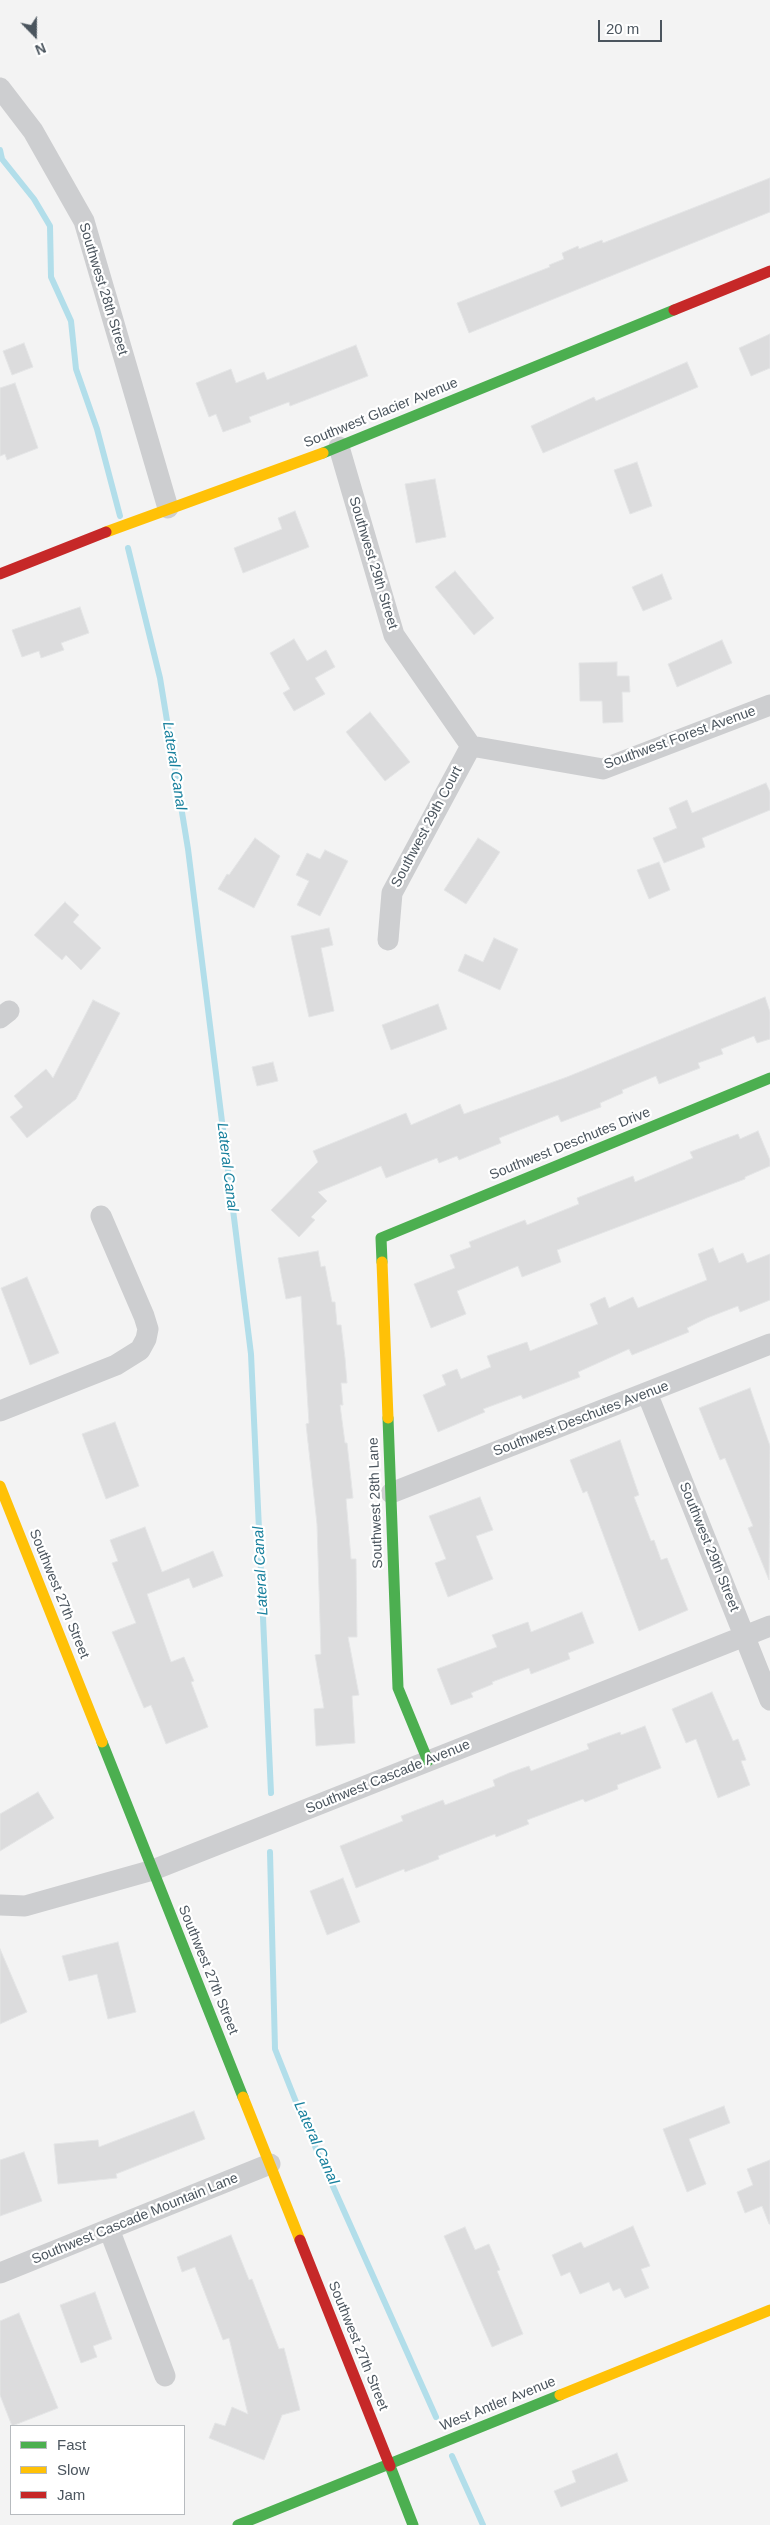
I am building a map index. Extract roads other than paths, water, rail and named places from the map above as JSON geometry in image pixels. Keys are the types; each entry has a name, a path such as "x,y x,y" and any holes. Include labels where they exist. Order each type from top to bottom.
{"street":[{"name":"Southwest 28th Street","path":"0,88 33,131 84,221 168,508"},
{"name":"Southwest Glacier Avenue","path":"0,574 168,508 339,447 770,271"},
{"name":"Southwest 29th Street","path":"339,447 394,635 471,746"},
{"name":"Southwest Forest Avenue","path":"471,746 604,769 770,706"},
{"name":"Southwest 29th Court","path":"388,940 392,893 471,746"},
{"name":"Southwest Deschutes Drive","path":"381,1238 770,1078"},
{"path":"0,1411 116,1366 140,1350 146,1339 148,1329 144,1316 101,1216"},
{"name":"Southwest 28th Lane","path":"381,1238 398,1688 428,1761"},
{"name":"Southwest Deschutes Avenue","path":"391,1493 647,1394 770,1344"},
{"name":"Southwest 29th Street","path":"647,1394 770,1700"},
{"name":"Southwest 27th Street","path":"0,1486 413,2525"},
{"name":"Southwest Cascade Avenue","path":"0,1905 25,1906 153,1870 770,1626"},
{"name":"Southwest Cascade Mountain Lane","path":"0,2273 270,2164"},
{"path":"109,2229 166,2376"},
{"name":"West Antler Avenue","path":"238,2525 770,2310"}],"waterway":[{"name":"Lateral Canal","path":"0,150 2,159 34,199 50,226 51,277 71,321 76,369 97,429 120,516"},
{"name":"Lateral Canal","path":"128,548 160,678 188,849 251,1354 271,1793"},
{"name":"Lateral Canal","path":"270,1852 275,2049 302,2117 436,2417"},
{"name":"Lateral Canal","path":"452,2456 483,2525"}]}
